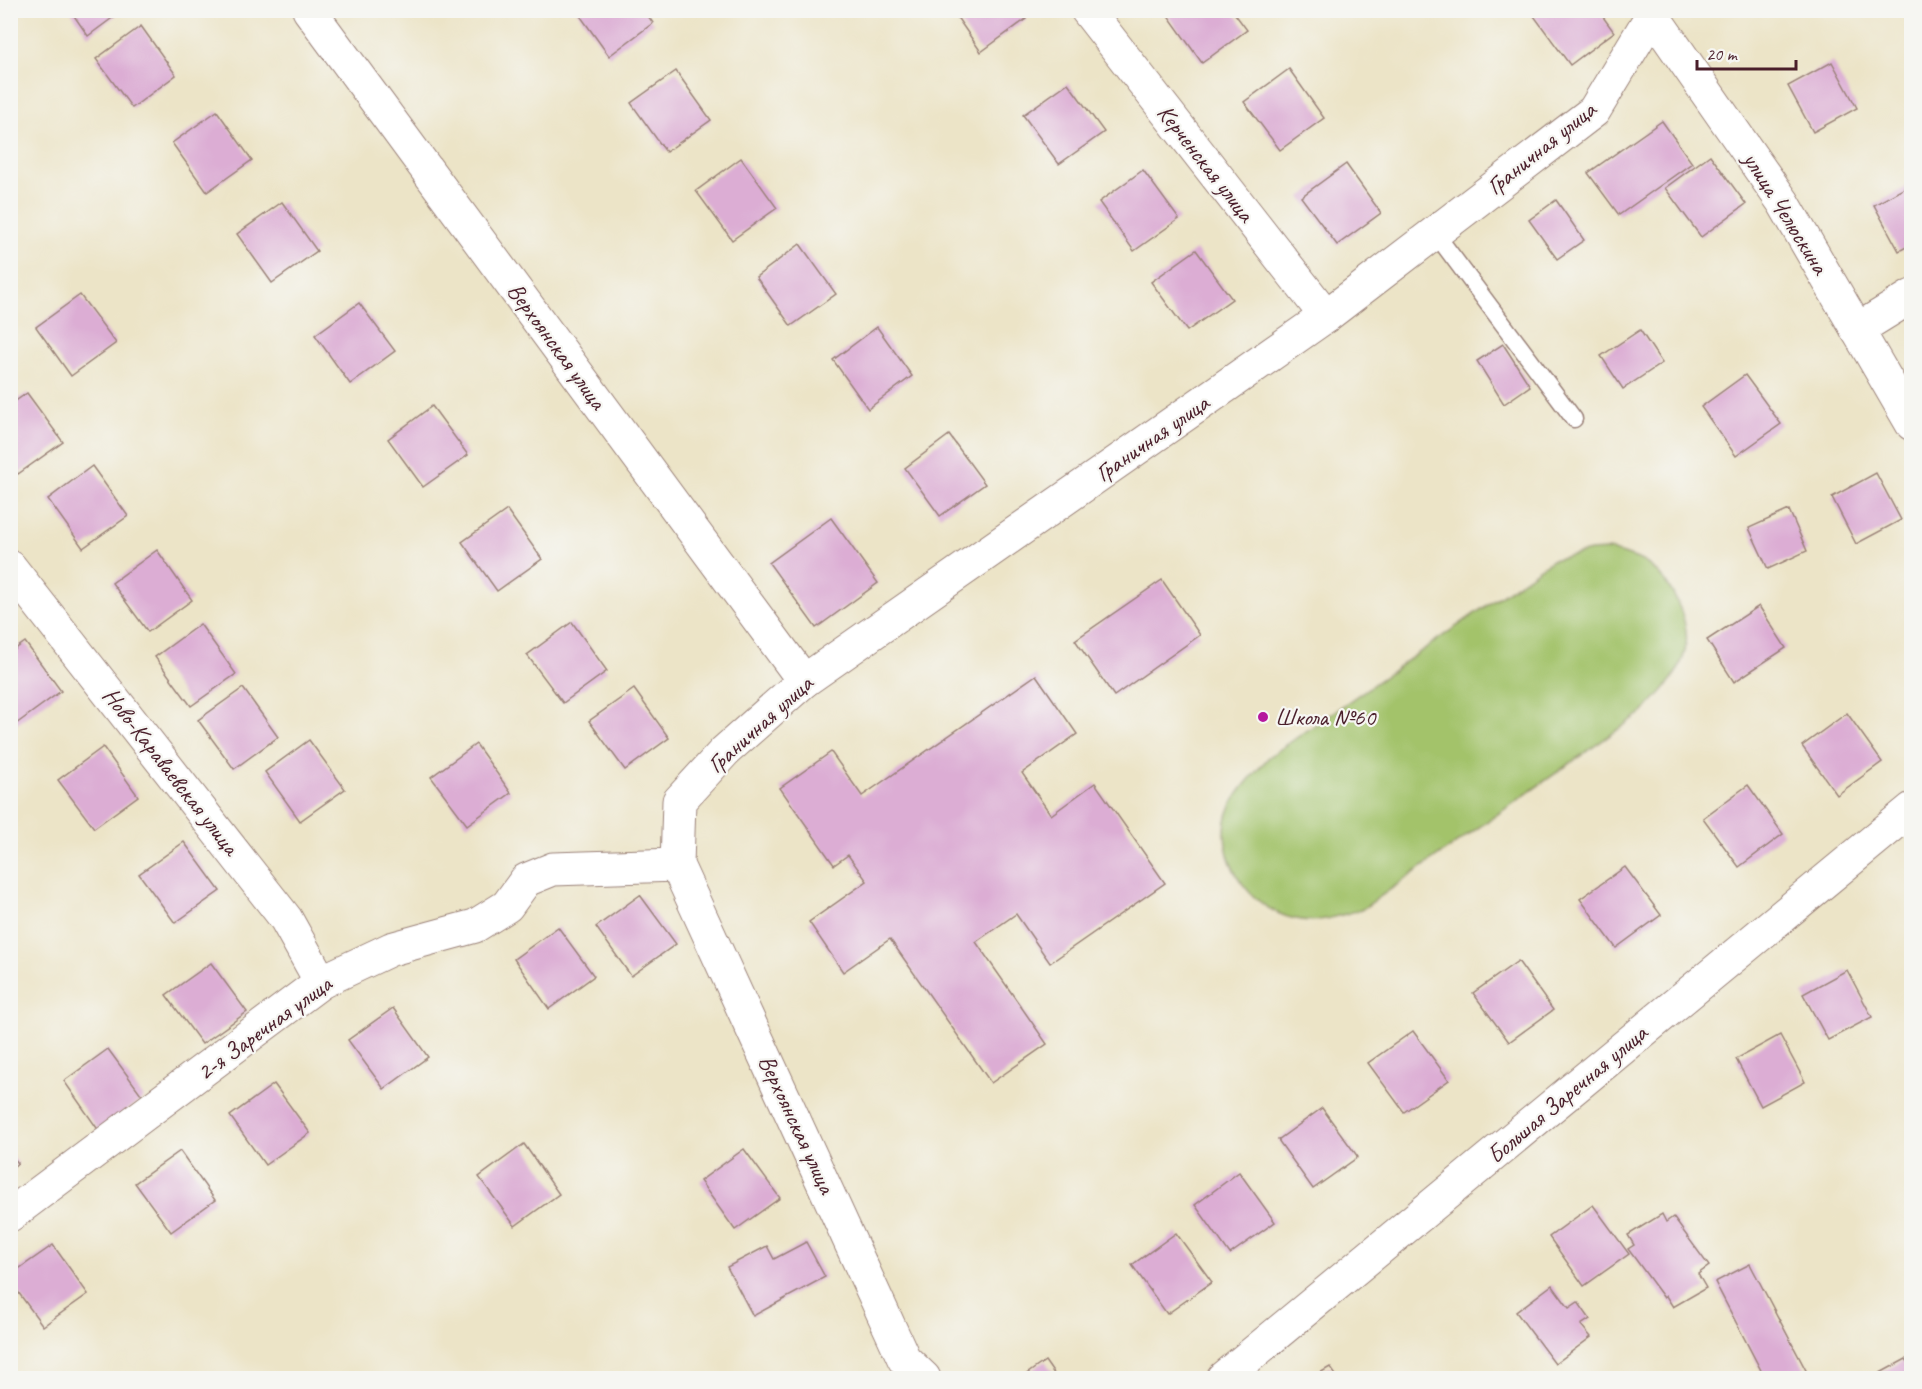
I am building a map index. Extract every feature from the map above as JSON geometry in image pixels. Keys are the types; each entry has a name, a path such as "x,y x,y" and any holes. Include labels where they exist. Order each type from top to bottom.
{"street":[{"name":"Верхоянская улица","path":"309,10 804,681"},
{"name":"Керченская улица","path":"1087,10 1326,316"},
{"name":"Граничная улица","path":"677,865 679,801 725,751 804,681 1326,316 1594,111 1650,13"},
{"name":"улица Челюскина","path":"1650,13 1783,202 1911,424"},
{"path":"1857,330 1911,296"},
{"name":"Ново-Караваевская улица","path":"10,567 286,919 321,982"},
{"name":"Большая Заречная улица","path":"1223,1378 1911,808"},
{"name":"Верхоянская улица","path":"677,865 904,1359 924,1378"},
{"name":"2-я Заречная улица","path":"10,1215 321,982 391,949 474,926 507,906 526,880 553,869 677,865"}],"lane":[{"path":"1435,233 1574,419"}],"green space":[{"path":"1608,550 1635,558 1654,569 1677,601 1685,627 1685,651 1678,669 1643,712 1361,910 1309,921 1285,916 1256,899 1244,886 1228,855 1225,838 1226,821 1237,795 1269,757 1552,560 1590,551"}],"building":[{"path":"70,10 123,10 88,36"},
{"path":"576,10 644,10 653,23 609,56"},
{"path":"952,10 1020,10 1026,19 981,52"},
{"path":"1172,10 1232,10 1247,30 1202,63 1167,14"},
{"path":"1542,10 1598,10 1614,32 1570,65 1534,16"},
{"path":"141,26 176,75 132,108 96,59"},
{"path":"1832,62 1857,108 1813,132 1788,86"},
{"path":"1289,69 1324,118 1280,150 1244,102"},
{"path":"676,71 711,120 666,152 631,103"},
{"path":"1068,83 1104,132 1059,164 1023,115"},
{"path":"217,111 252,160 207,192 172,143"},
{"path":"1662,121 1692,163 1619,215 1588,173"},
{"path":"1710,155 1746,204 1701,237 1665,188"},
{"path":"741,158 777,208 732,240 696,191"},
{"path":"1346,164 1381,213 1337,245 1301,197"},
{"path":"1143,170 1179,219 1134,251 1099,202"},
{"path":"1912,184 1912,244 1899,251 1874,205"},
{"path":"1556,200 1584,240 1557,259 1529,220"},
{"path":"282,202 317,251 272,283 237,234"},
{"path":"800,244 836,294 791,326 756,277"},
{"path":"1196,250 1232,299 1187,331 1151,282"},
{"path":"80,295 116,343 71,376 36,327"},
{"path":"359,303 395,351 350,384 315,335"},
{"path":"877,327 912,376 868,409 833,360"},
{"path":"1640,330 1662,363 1623,389 1601,356"},
{"path":"1503,344 1530,386 1504,404 1477,361"},
{"path":"1745,375 1781,424 1736,456 1701,407"},
{"path":"27,393 63,442 18,474 10,464 10,405"},
{"path":"432,406 468,455 423,487 388,439"},
{"path":"949,435 985,484 940,516 905,468"},
{"path":"92,466 128,516 83,548 48,499"},
{"path":"1876,473 1901,520 1856,544 1832,497"},
{"path":"507,510 542,559 497,591 462,542"},
{"path":"1789,510 1807,551 1768,569 1749,528"},
{"path":"831,518 878,583 816,628 769,563"},
{"path":"157,550 192,600 148,632 112,583"},
{"path":"1162,580 1200,635 1114,696 1075,640"},
{"path":"1759,606 1786,648 1734,682 1707,640"},
{"path":"572,622 607,671 563,703 527,655"},
{"path":"200,624 236,674 191,706 155,657"},
{"path":"25,642 61,691 16,724 10,715 10,653"},
{"path":"1036,675 1077,734 1022,773 1051,815 1095,783 1165,883 1050,963 1016,914 976,942 1047,1044 991,1083 890,939 843,972 809,922 867,881 848,855 834,865 780,788 831,752 862,796"},
{"path":"243,688 278,737 234,769 198,720"},
{"path":"634,689 669,738 625,770 589,721"},
{"path":"1847,713 1882,762 1837,795 1802,746"},
{"path":"309,740 345,789 300,821 265,772"},
{"path":"476,744 511,793 467,825 431,777"},
{"path":"103,747 138,796 94,828 58,780"},
{"path":"1748,785 1783,834 1739,867 1703,818"},
{"path":"184,842 220,891 175,923 139,874"},
{"path":"1625,867 1661,915 1616,948 1580,899"},
{"path":"640,895 676,944 631,976 596,927"},
{"path":"558,927 594,976 549,1009 514,959"},
{"path":"1518,961 1553,1010 1509,1042 1473,993"},
{"path":"211,963 247,1012 202,1044 166,995"},
{"path":"1847,970 1872,1017 1828,1040 1803,994"},
{"path":"393,1008 428,1057 384,1089 348,1040"},
{"path":"1413,1031 1449,1080 1404,1112 1368,1063"},
{"path":"1780,1035 1805,1082 1761,1106 1736,1059"},
{"path":"108,1049 144,1098 99,1131 64,1081"},
{"path":"274,1084 310,1133 265,1165 230,1116"},
{"path":"1322,1108 1358,1157 1313,1189 1278,1140"},
{"path":"524,1144 559,1194 515,1226 479,1177"},
{"path":"744,1149 780,1198 735,1230 700,1181"},
{"path":"180,1151 215,1200 171,1232 135,1183"},
{"path":"10,1154 18,1163 10,1169"},
{"path":"1239,1172 1275,1222 1230,1254 1195,1205"},
{"path":"1593,1205 1629,1254 1584,1286 1549,1237"},
{"path":"1662,1214 1666,1222 1673,1217 1709,1266 1698,1274 1706,1288 1673,1307 1628,1249 1634,1245 1628,1235"},
{"path":"1176,1233 1212,1282 1167,1314 1132,1265"},
{"path":"806,1242 825,1277 753,1316 727,1267 767,1246 774,1259"},
{"path":"53,1245 88,1294 43,1326 10,1281 10,1275"},
{"path":"1750,1264 1810,1378 1765,1378 1715,1282"},
{"path":"1552,1285 1569,1308 1578,1302 1590,1319 1581,1325 1591,1337 1555,1364 1516,1312"},
{"path":"1906,1359 1912,1367 1912,1378 1871,1378"},
{"path":"1045,1361 1057,1378 1021,1378"},
{"path":"1330,1367 1338,1378 1311,1378"}],"place":[{"name":"Школа №60","path":"1263,717"}]}
